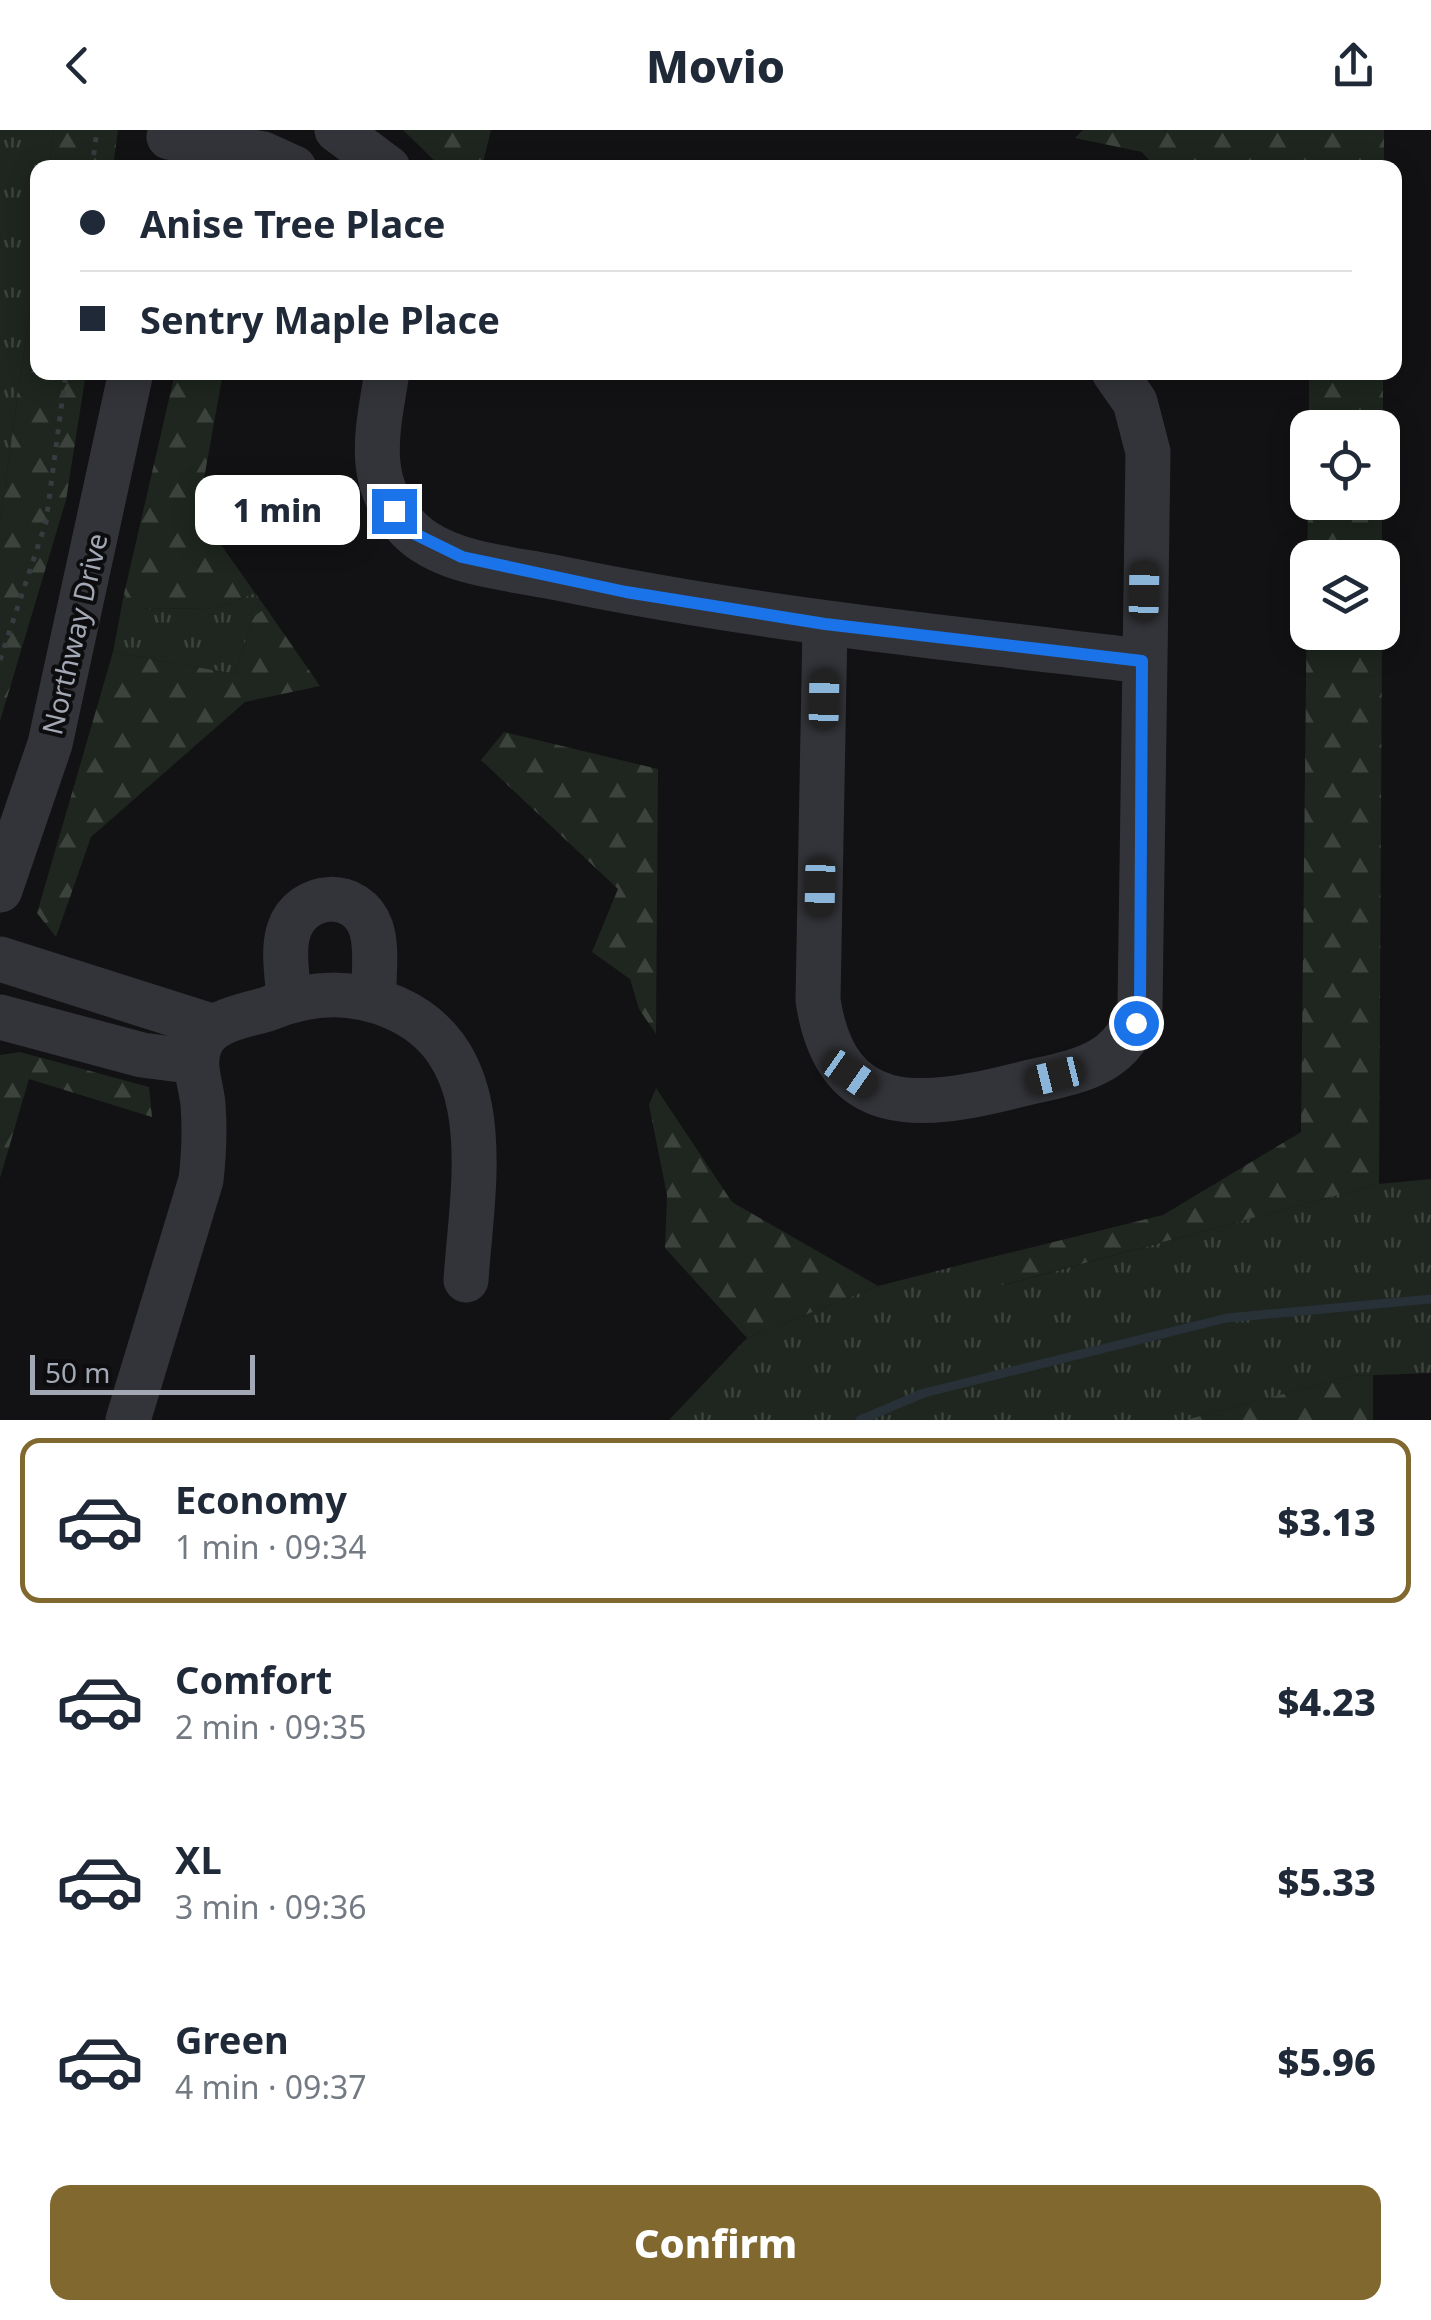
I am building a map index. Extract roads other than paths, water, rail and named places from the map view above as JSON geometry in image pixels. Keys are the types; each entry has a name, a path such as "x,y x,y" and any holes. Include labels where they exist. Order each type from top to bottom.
{"street":[{"path":"336,130 377,160"},
{"path":"168,145 264,154 277,160"},
{"name":"Northway Drive","path":"0,890 50,744 129,380"},
{"path":"385,380 374,460 380,486 411,532 462,557 626,592 825,624 1142,661"},
{"path":"825,624 818,1000 822,1029 850,1074 902,1101 954,1101 1089,1067 1126,1043 1140,1006 1148,452 1143,424 1120,380"},
{"path":"289,1000 289,931 307,904 319,898 352,905 370,927 374,999"},
{"path":"0,958 204,1044"},
{"path":"0,1016 142,1055 204,1044 289,1000 330,992 374,999 406,1013 434,1034 454,1060 474,1119 466,1280"},
{"path":"128,1420 201,1180 205,1142 204,1044"}],"waterway":[{"path":"860,1420 924,1393 1227,1318 1431,1299"}]}
